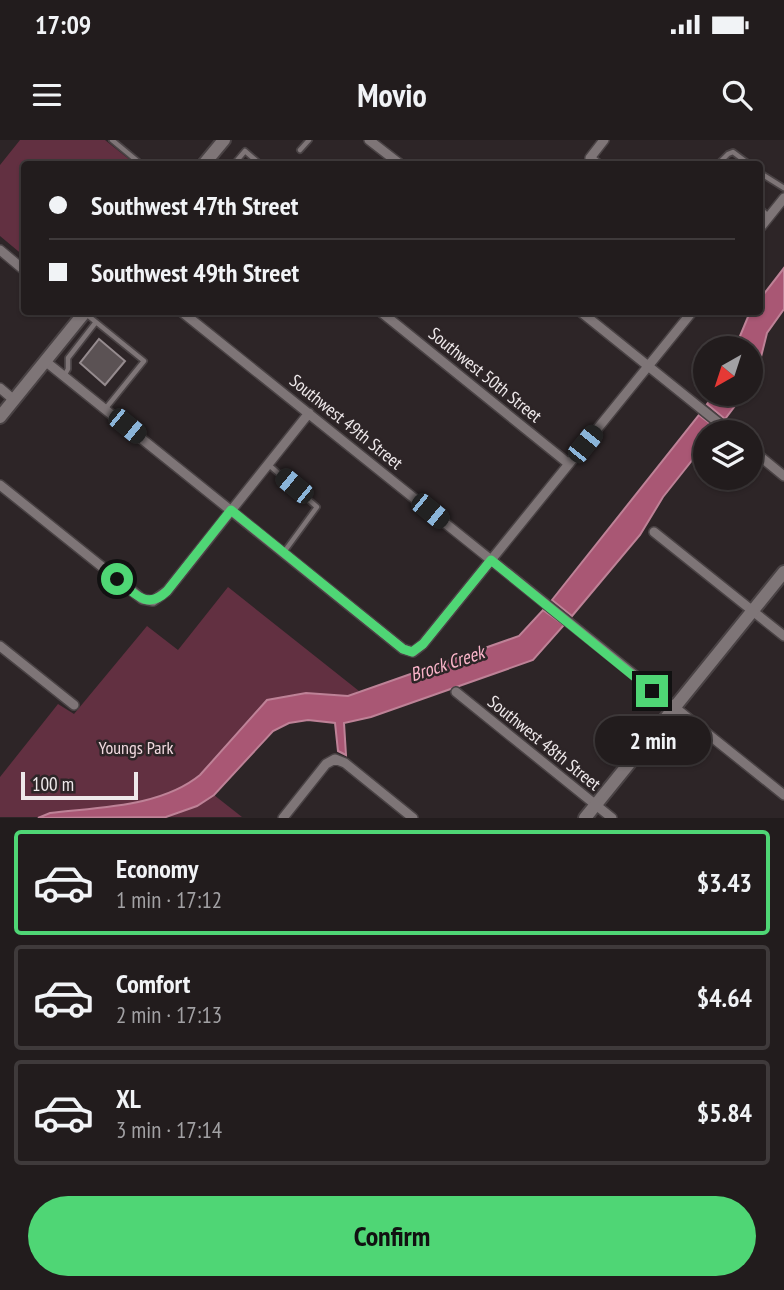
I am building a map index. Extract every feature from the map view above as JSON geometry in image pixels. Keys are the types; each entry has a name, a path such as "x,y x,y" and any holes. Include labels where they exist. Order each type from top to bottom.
{"street":[{"path":"207,161 224,140"},
{"path":"369,140 396,161"},
{"path":"594,161 604,140"},
{"path":"763,224 784,198"},
{"path":"0,250 21,268"},
{"path":"0,417 80,315"},
{"name":"Southwest 49th Street","path":"186,315 784,795"},
{"name":"Southwest 50th Street","path":"385,315 569,464"},
{"path":"585,315 715,420"},
{"path":"45,361 403,649 412,652 423,644 690,315"},
{"path":"0,388 14,400"},
{"path":"0,485 142,599 153,601 167,591 309,413"},
{"path":"763,459 784,476"},
{"path":"653,532 784,636"},
{"path":"585,817 784,572"},
{"path":"0,646 74,705"},
{"name":"Southwest 48th Street","path":"456,692 612,817"},
{"path":"283,817 326,764 335,759 345,763 413,817"}],"lane":[{"path":"112,140 137,161"},
{"path":"300,150 309,140"},
{"path":"237,161 245,151 257,161"},
{"path":"721,161 733,152 745,161"},
{"path":"763,175 784,188"},
{"path":"763,211 769,217"},
{"path":"84,315 144,361 106,409"},
{"path":"64,376 68,369 68,358 96,322"},
{"path":"267,464 314,502 317,508 283,553"}],"green space":[{"path":"20,140 105,140 131,161 21,161 21,254 0,236 0,165"},
{"name":"Youngs Park","path":"228,587 359,691 348,696 306,693 267,700 200,775 214,795 242,817 0,817 0,777 58,704 74,714 147,626 178,650"}],"water":[{"path":"784,268 784,309 767,333 763,349 763,336 740,336 749,315 763,315 763,295"},
{"path":"709,406 735,406 725,419"},
{"path":"693,423 693,459 663,497 640,535 572,616 552,600"},
{"name":"Brock Creek","path":"543,610 564,625 533,660 371,717 344,723 346,755 338,751 335,723 308,720 289,723 273,731 214,795 197,806 166,817 38,818 50,813 129,804 167,794 200,775 267,700 306,693 348,696 519,636"}],"building":[{"path":"99,339 125,361 105,385 80,363"}],"route":[{"path":"117,579 142,599 158,599 231,510 403,649 412,652 423,644 491,560 652,691"}]}
